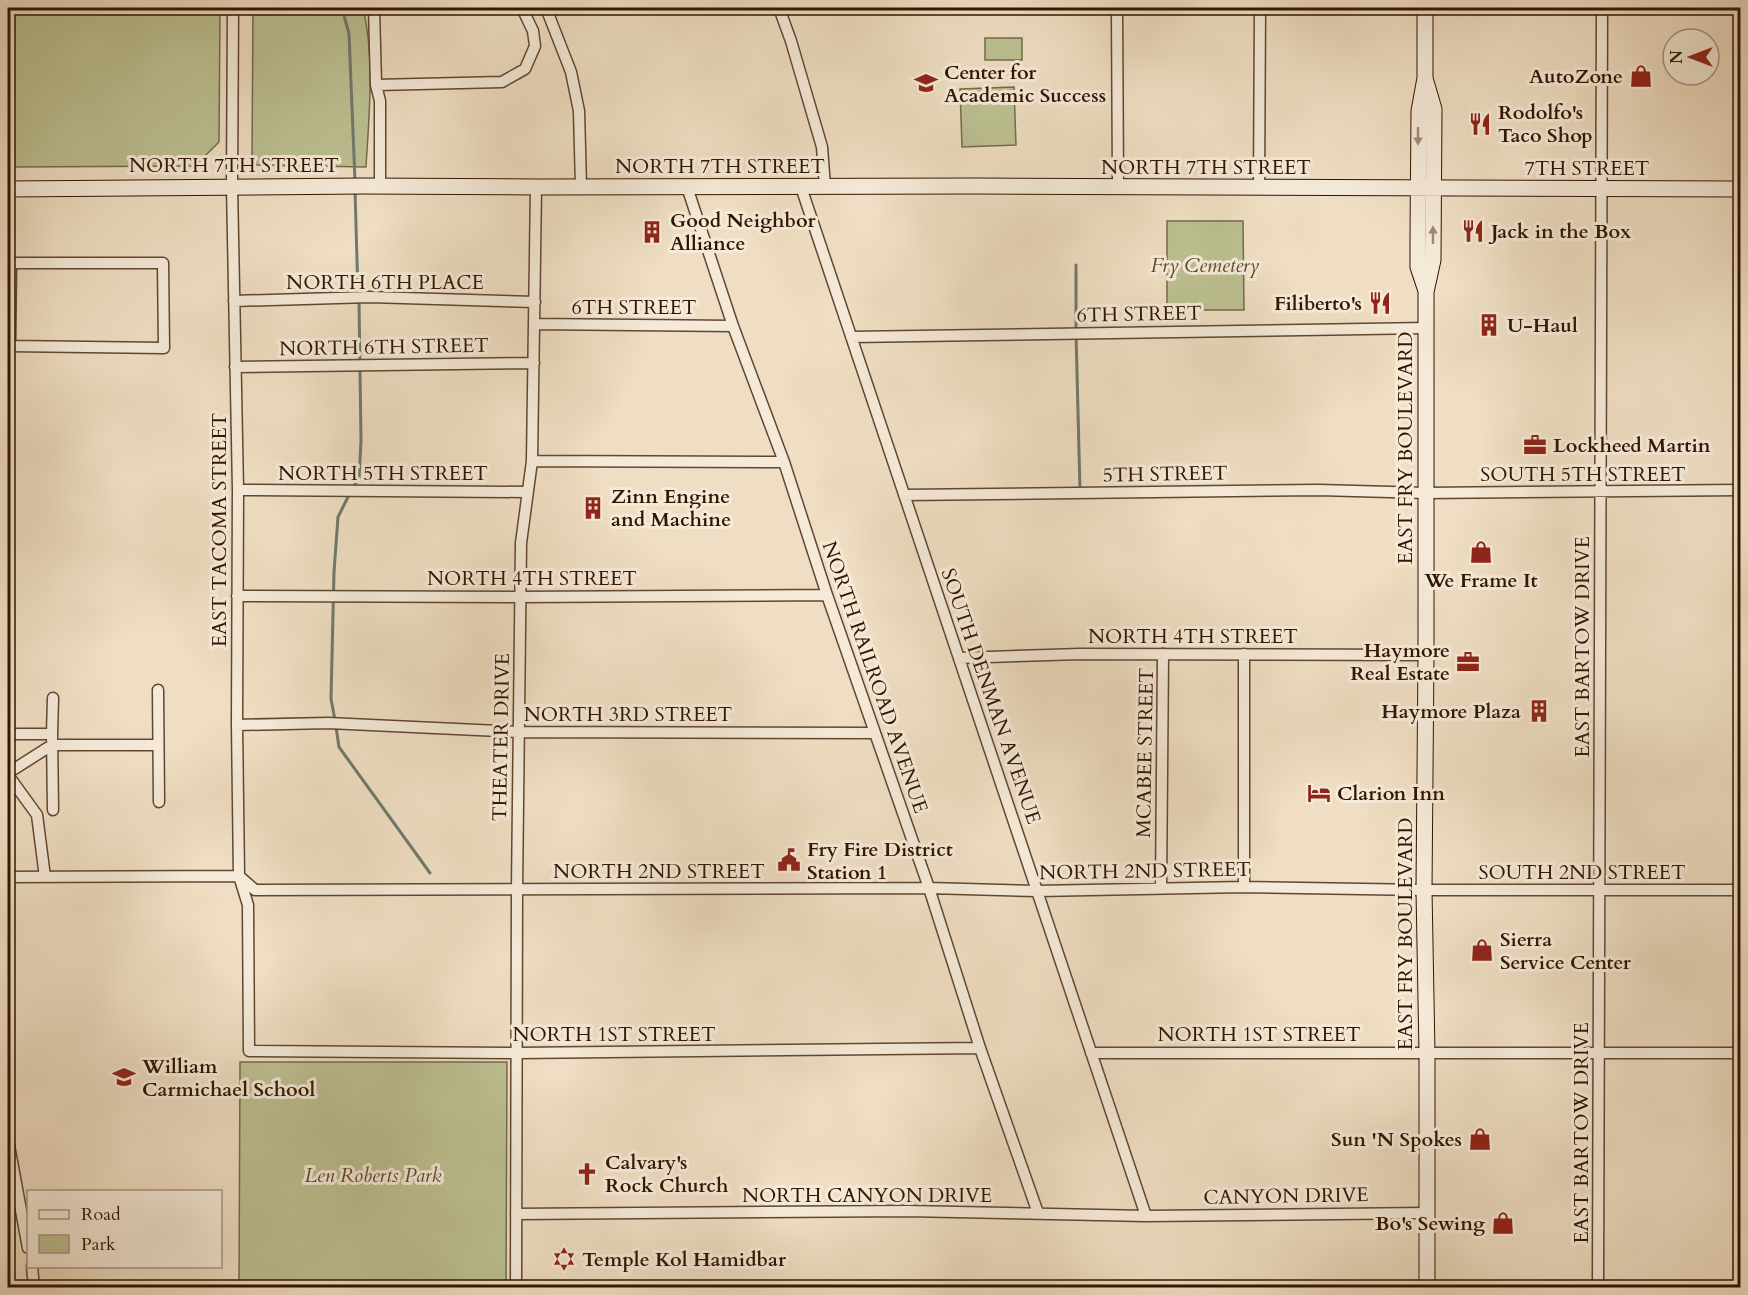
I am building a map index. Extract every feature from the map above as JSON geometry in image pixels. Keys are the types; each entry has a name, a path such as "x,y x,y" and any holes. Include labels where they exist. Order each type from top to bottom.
{"main road":[{"name":"EAST FRY BOULEVARD","path":"1425,8 1425,78 1434,109 1426,189 1433,260 1426,292 1424,890 1427,1287"},
{"name":"NORTH 7TH STREET","path":"8,189 232,186 1426,189"},
{"name":"7TH STREET","path":"1426,189 1740,189"}],"street":[{"name":"EAST TACOMA STREET","path":"233,8 232,186 237,490 239,876 248,905 249,1052"},
{"path":"374,8 376,85 380,101 380,186"},
{"path":"376,85 502,82 525,69 535,46 533,31 523,11 546,8 570,72 579,111 581,187"},
{"path":"779,8 822,147 825,187"},
{"path":"1117,8 1118,187"},
{"path":"1259,188 1260,8"},
{"name":"EAST BARTOW DRIVE","path":"1598,1287 1602,8"},
{"name":"THEATER DRIVE","path":"516,1287 520,597 521,543 532,460 536,187"},
{"name":"NORTH RAILROAD AVENUE","path":"689,187 689,193 733,326 784,462 827,595 929,888 980,1048 1038,1213"},
{"name":"SOUTH DENMAN AVENUE","path":"801,187 1146,1216"},
{"path":"11,263 162,263 164,348 9,346 11,263"},
{"name":"NORTH 6TH PLACE","path":"234,301 370,297 535,302"},
{"name":"6TH STREET","path":"534,324 733,326"},
{"name":"6TH STREET","path":"851,337 1427,328"},
{"name":"NORTH 6TH STREET","path":"235,367 534,363"},
{"path":"532,460 784,462"},
{"name":"NORTH 5TH STREET","path":"237,490 527,492"},
{"name":"5TH STREET","path":"904,495 1319,490 1426,493"},
{"name":"SOUTH 5TH STREET","path":"1426,493 1740,490"},
{"name":"NORTH 4TH STREET","path":"237,596 827,595"},
{"name":"NORTH 4TH STREET","path":"959,658 1080,654 1426,655"},
{"name":"MCABEE STREET","path":"1161,888 1163,654"},
{"path":"1244,654 1244,887"},
{"path":"158,690 159,802"},
{"path":"53,699 53,810"},
{"name":"NORTH 3RD STREET","path":"237,725 328,723 519,732 875,734"},
{"path":"8,734 52,740 158,745"},
{"path":"45,877 37,815 8,774 52,740"},
{"name":"NORTH 2ND STREET","path":"8,877 239,876 255,890 929,888 1037,891 1244,887 1424,890"},
{"name":"SOUTH 2ND STREET","path":"1424,890 1740,890"},
{"name":"NORTH 1ST STREET","path":"249,1052 518,1053 980,1048"},
{"name":"NORTH 1ST STREET","path":"1091,1053 1740,1053"},
{"path":"8,1140 27,1243"},
{"name":"NORTH CANYON DRIVE","path":"516,1214 895,1211 1146,1216"},
{"name":"CANYON DRIVE","path":"1146,1216 1427,1213"},
{"path":"32,1268 34,1287"}],"green space":[{"path":"8,8 220,8 219,142 195,166 13,167 14,121 8,108"},
{"path":"253,8 363,8 370,66 366,167 257,165 252,160"},
{"path":"985,38 1022,38 1022,60 985,60"},
{"path":"1014,87 1016,145 962,147 960,89"},
{"name":"Fry Cemetery","path":"1167,221 1243,221 1244,310 1167,310"},
{"name":"Len Roberts Park","path":"240,1062 507,1062 506,1287 239,1287"}],"waterway":[{"path":"342,8 349,34 355,181"},
{"path":"355,190 358,295"},
{"path":"1076,265 1080,491"},
{"path":"353,488 359,478 361,441 359,301"},
{"path":"335,720 331,699 334,572 338,517 350,493"},
{"path":"336,727 339,747 430,873"}],"place":[{"name":"AutoZone","path":"1641,76"},
{"name":"Center for Academic Success","path":"926,83"},
{"name":"Rodolfo's Taco Shop","path":"1480,124"},
{"name":"Jack in the Box","path":"1473,231"},
{"name":"Good Neighbor Alliance","path":"652,232"},
{"name":"Filiberto's","path":"1380,303"},
{"name":"U-Haul","path":"1489,325"},
{"name":"Lockheed Martin","path":"1535,445"},
{"name":"Zinn Engine and Machine","path":"593,508"},
{"name":"We Frame It","path":"1481,552"},
{"name":"Haymore Real Estate","path":"1468,662"},
{"name":"Haymore Plaza","path":"1539,711"},
{"name":"Clarion Inn","path":"1319,793"},
{"name":"Fry Fire District Station 1","path":"789,860"},
{"name":"Sierra Service Center","path":"1482,950"},
{"name":"William Carmichael School","path":"124,1077"},
{"name":"Sun 'N Spokes","path":"1480,1139"},
{"name":"Calvary's Rock Church","path":"587,1174"},
{"name":"Bo's Sewing","path":"1503,1223"},
{"name":"Temple Kol Hamidbar","path":"564,1259"}]}
